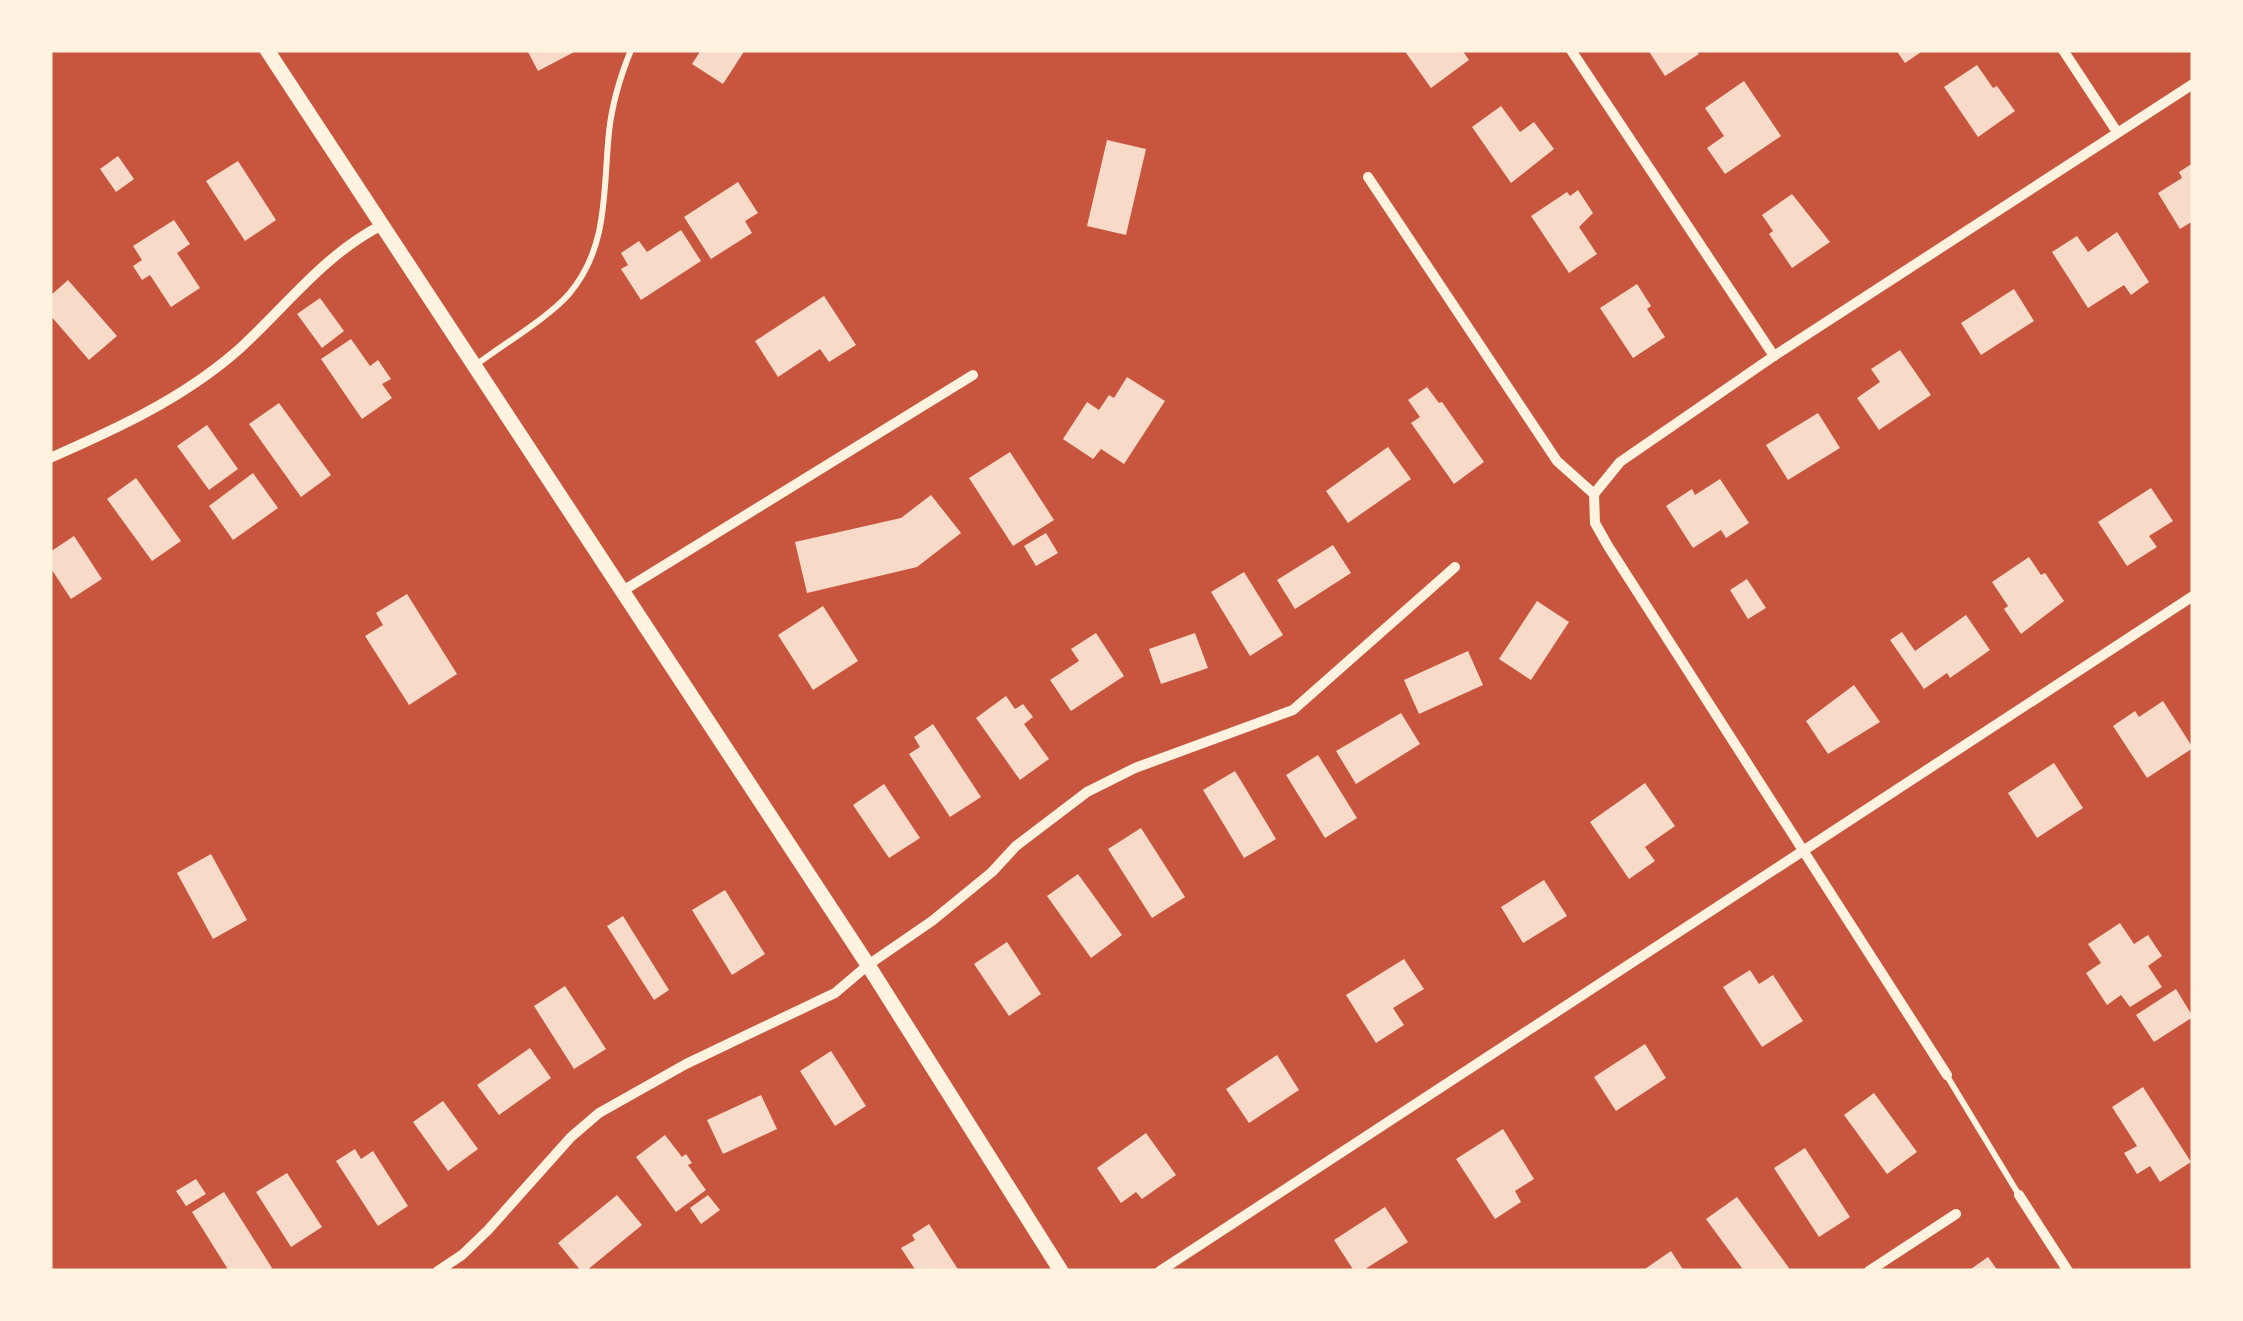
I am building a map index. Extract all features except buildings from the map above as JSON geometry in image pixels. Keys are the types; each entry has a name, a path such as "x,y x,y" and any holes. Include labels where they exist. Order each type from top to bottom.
{"street":[{"path":"267,50 868,964 1060,1271"},
{"path":"1571,50 1774,356"},
{"path":"2063,50 2117,132"},
{"path":"1946,1075 1608,546 1595,523 1594,494 1620,462 1774,356 2193,84"},
{"path":"1368,178 1557,461 1594,494"},
{"path":"50,458 145,414 182,392 237,351 353,240 382,225"},
{"path":"621,592 973,375"},
{"path":"438,1271 488,1230 557,1151 598,1113 686,1064 835,993 868,964 932,921 992,872 1016,846 1087,792 1135,768 1294,710 1454,567"},
{"path":"1160,1271 2193,596"},
{"path":"2019,1194 2068,1271"},
{"path":"1869,1271 1956,1214"}],"lane":[{"path":"475,366 567,297 590,265 603,223 609,132 630,50"},
{"path":"1946,1075 2019,1194"}]}
